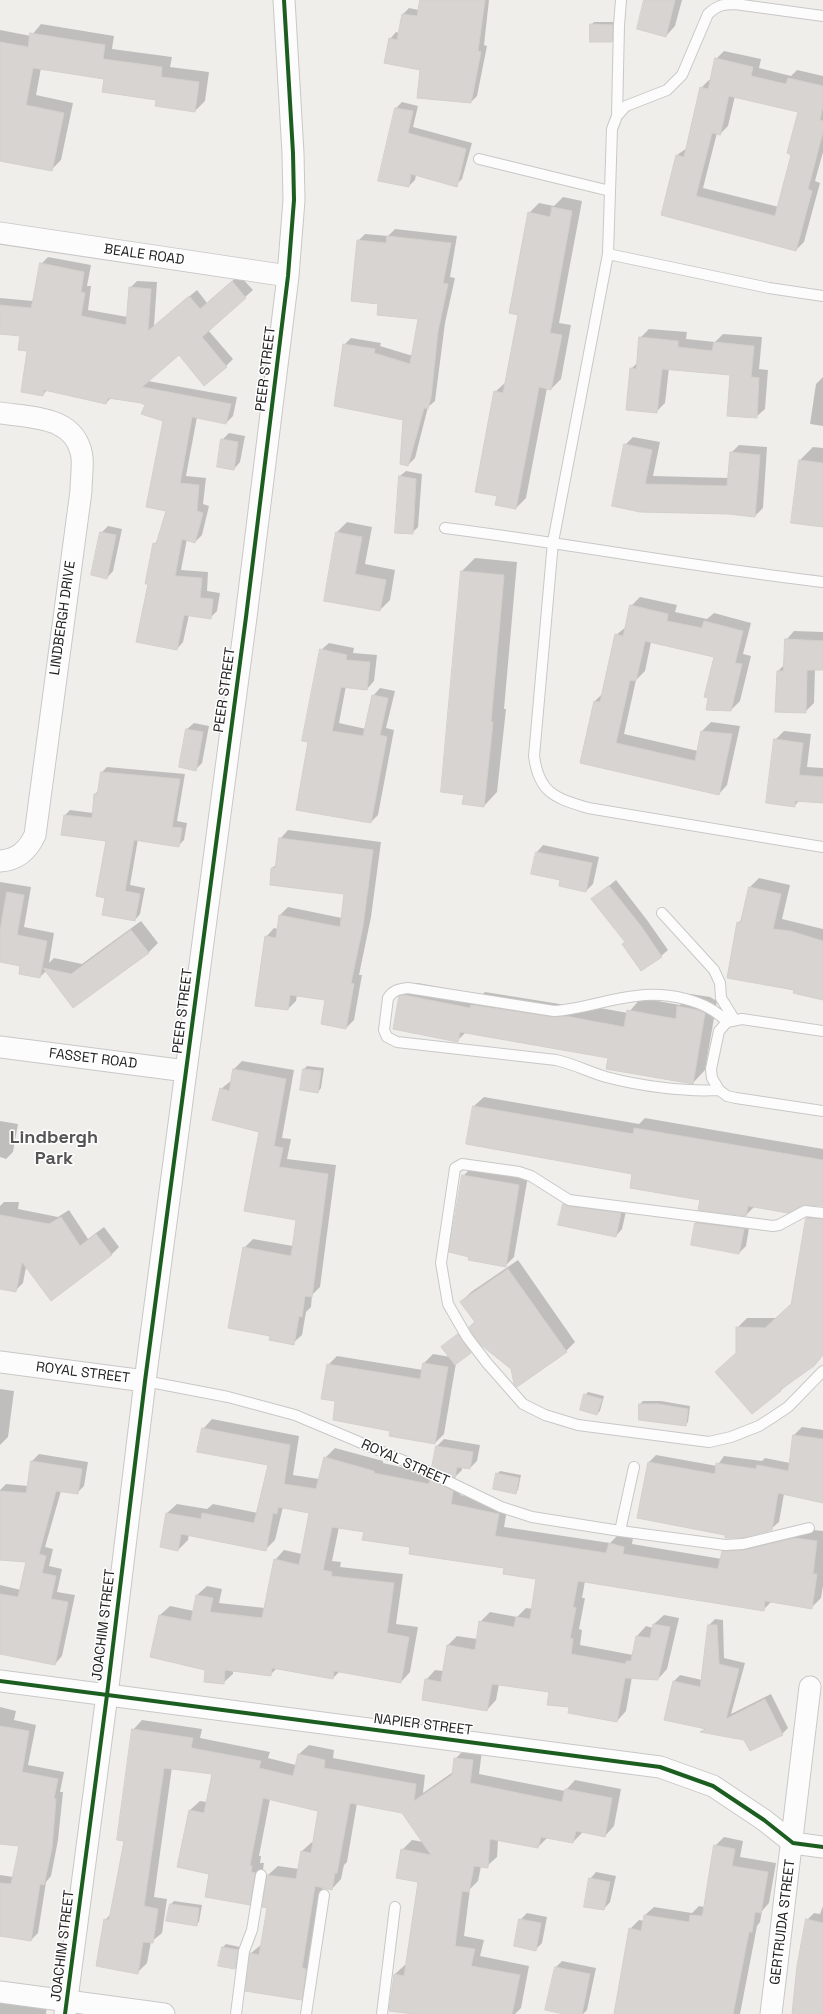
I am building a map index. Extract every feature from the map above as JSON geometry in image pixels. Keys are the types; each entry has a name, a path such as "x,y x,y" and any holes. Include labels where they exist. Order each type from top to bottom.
{"street":[{"name":"PEER STREET","path":"145,1381 245,624 288,276 294,192 284,0"},
{"name":"BEALE ROAD","path":"0,233 288,276"},
{"name":"LINDBERGH DRIVE","path":"0,413 48,420 67,428 78,440 82,458 81,491 35,835 29,847 21,854 10,860 0,861"},
{"name":"FASSET ROAD","path":"0,1047 186,1071"},
{"name":"ROYAL STREET","path":"0,1362 145,1381"},
{"name":"JOACHIM STREET","path":"66,2007 107,1695 145,1381"},
{"name":"NAPIER STREET","path":"0,1681 660,1767 713,1786 764,1820 793,1843"},
{"name":"GERTRUIDA STREET","path":"771,2014 793,1843 798,1786 810,1687"},
{"path":"793,1843 823,1847"},
{"path":"0,1992 66,2007 164,2014"}],"lane":[{"path":"621,0 617,116 612,129 608,254 554,542 534,756 536,770 541,783 548,792 564,801 588,808 823,847"},
{"path":"617,116 626,106 667,90 682,75 708,14 721,4 823,16"},
{"path":"479,159 610,191"},
{"path":"608,254 769,288 823,296"},
{"path":"444,528 554,542 823,582"},
{"path":"662,913 714,970 720,983 721,998 730,1020"},
{"path":"719,1090 703,1091 625,1082 603,1076 571,1063 556,1060 397,1042 386,1037 384,1030 388,998 396,990 408,988 554,1011 568,1010 634,996 670,997 705,1004 730,1020 742,1019 823,1031"},
{"path":"730,1020 719,1031 711,1069 712,1078 719,1090 727,1096 736,1098 823,1111"},
{"path":"823,1213 805,1211 779,1225 773,1226 569,1200 531,1176 519,1172 462,1164 455,1168 441,1263 448,1304 467,1338 487,1364 523,1404 545,1415 578,1425 709,1442 730,1437 759,1426 788,1407 823,1371"},
{"name":"ROYAL STREET","path":"145,1381 228,1398 295,1415 416,1466 501,1507 532,1517 620,1531 725,1545 743,1544 809,1528"},
{"path":"620,1531 634,1467"},
{"path":"236,2014 244,1951 252,1930 261,1875"},
{"path":"306,2014 324,1895"},
{"path":"382,2014 396,1907"}],"building":[{"path":"420,0 485,0 478,51 481,52 471,103 417,98 420,70 384,63 389,38 397,40 402,14 417,16"},
{"path":"644,0 675,0 666,37 637,29"},
{"path":"590,24 613,25 612,42 590,42"},
{"path":"30,33 105,45 103,59 162,67 161,77 199,82 195,112 155,106 156,100 102,92 104,79 33,68 26,105 64,113 52,171 0,161 0,42 28,47"},
{"path":"715,58 753,67 751,76 786,84 788,78 823,86 823,105 820,120 823,121 823,132 808,189 812,191 796,251 661,215 676,155 684,157 700,87 708,89","holes":["729,96 798,112 787,153 791,155 775,216 696,196 712,133 720,135"]},
{"path":"395,108 413,111 408,133 466,149 457,187 411,174 409,187 378,181"},
{"path":"552,207 572,211 550,333 562,335 551,390 539,387 516,509 495,505 497,496 475,492 494,391 503,393 518,315 509,313 528,212 550,217"},
{"path":"387,236 451,243 443,283 448,284 438,331 431,397 428,409 424,408 408,466 400,464 403,420 334,406 343,344 375,349 374,353 410,364 418,319 377,315 378,304 351,301 357,240 386,243"},
{"path":"40,263 84,272 81,292 85,293 81,316 126,325 129,287 151,289 148,331 189,296 200,309 232,281 246,298 202,337 227,367 204,386 179,355 142,387 231,404 226,424 192,417 180,483 199,485 197,511 203,513 195,543 182,539 175,576 202,578 200,598 213,599 211,619 184,615 177,650 136,642 148,584 145,584 153,543 156,544 166,511 146,507 163,421 141,414 145,405 141,403 108,398 106,404 44,390 43,396 21,392 27,351 18,350 20,336 0,334 0,305 31,308"},
{"path":"639,337 678,341 678,347 712,351 714,342 754,346 751,377 759,378 757,418 727,416 730,375 662,369 657,413 626,410 630,368 636,369"},
{"path":"221,439 238,442 234,470 217,467"},
{"path":"624,444 652,450 645,484 727,486 730,452 760,455 755,517 729,514 640,512 612,506"},
{"path":"799,460 823,463 823,527 791,523"},
{"path":"399,476 416,479 413,534 395,533"},
{"path":"100,532 116,535 107,579 91,575"},
{"path":"336,532 362,537 355,574 386,580 380,611 324,601"},
{"path":"461,571 504,575 491,722 493,722 484,807 462,804 464,795 441,792"},
{"path":"630,605 668,614 667,621 702,628 704,621 743,631 735,663 742,664 731,711 706,710 708,698 704,697 714,657 645,641 636,681 630,680 616,743 695,761 701,731 732,734 719,795 580,763 594,701 600,702 615,634 623,636"},
{"path":"785,639 823,641 823,670 807,670 806,713 775,712 777,671 783,671"},
{"path":"320,649 347,655 346,660 370,662 367,690 341,687 332,731 363,736 372,695 388,698 380,735 387,737 371,823 296,810 308,742 302,741"},
{"path":"186,729 203,732 196,771 179,767"},
{"path":"774,739 803,743 799,775 823,777 823,803 795,801 795,807 766,803"},
{"path":"101,772 180,779 172,827 182,828 179,847 134,840 125,891 140,894 135,921 102,915 105,898 96,896 106,841 61,835 64,815 92,818 94,794 97,794"},
{"path":"279,838 373,850 363,926 351,983 354,984 346,1029 321,1024 325,1000 290,995 288,1010 255,1006 265,936 276,938 279,915 340,927 344,894 270,885 271,868 275,868"},
{"path":"536,852 592,863 586,892 559,886 560,880 531,874"},
{"path":"609,886 641,926 662,957 641,971 622,944 625,942 591,899"},
{"path":"749,887 781,894 773,929 790,931 823,941 823,1000 793,993 794,990 727,978 737,922 740,923"},
{"path":"7,892 24,895 17,935 47,941 40,978 19,974 20,966 0,962 0,931"},
{"path":"131,930 149,953 73,1008 43,968 71,974"},
{"path":"404,995 470,1008 471,1005 553,1017 565,1016 624,1027 627,1010 676,1019 677,1006 697,1010 705,1013 693,1084 606,1069 608,1058 460,1032 458,1042 393,1029 399,996"},
{"path":"233,1069 286,1079 274,1146 283,1148 279,1167 328,1174 312,1297 305,1296 302,1317 299,1316 294,1345 269,1340 270,1336 228,1328 243,1247 291,1256 296,1220 244,1211 259,1132 212,1120 220,1088 229,1091"},
{"path":"303,1069 321,1071 318,1093 300,1090"},
{"path":"473,1106 633,1134 634,1128 823,1160 823,1206 805,1205 788,1213 748,1206 746,1216 698,1210 700,1200 630,1188 632,1174 466,1144"},
{"path":"462,1175 519,1185 506,1267 468,1260 469,1257 449,1252"},
{"path":"563,1204 568,1206 621,1213 616,1237 558,1225"},
{"path":"0,1215 49,1224 61,1217 80,1246 96,1234 112,1255 51,1301 22,1262 16,1292 0,1289"},
{"path":"806,1218 823,1219 823,1355 814,1366 780,1390 781,1391 752,1414 715,1372 736,1353 736,1327 765,1328 791,1304"},
{"path":"695,1223 744,1229 739,1254 691,1245"},
{"path":"508,1269 567,1352 517,1387 514,1384 511,1369 481,1345 472,1333 469,1327 475,1322 460,1302"},
{"path":"458,1334 471,1353 455,1365 441,1347"},
{"path":"423,1363 448,1367 435,1444 389,1436 390,1431 333,1420 335,1401 321,1399 327,1364 420,1379"},
{"path":"584,1394 602,1399 597,1415 580,1410"},
{"path":"639,1404 658,1404 688,1409 686,1426 639,1420"},
{"path":"202,1428 290,1445 284,1484 316,1489 324,1457 374,1471 374,1473 429,1484 430,1480 453,1491 451,1504 499,1514 495,1536 606,1553 609,1543 624,1547 623,1554 718,1569 722,1551 745,1550 795,1538 817,1541 813,1574 817,1574 812,1609 765,1601 764,1611 578,1581 573,1607 576,1608 570,1638 573,1639 571,1654 626,1664 626,1661 631,1661 636,1636 650,1638 653,1624 670,1627 658,1680 625,1678 617,1722 568,1713 569,1707 547,1705 549,1692 492,1684 487,1711 422,1700 425,1679 441,1682 447,1645 475,1650 479,1621 514,1627 516,1617 530,1619 536,1579 503,1574 504,1568 409,1554 410,1547 362,1540 364,1532 332,1527 323,1570 332,1572 331,1576 394,1583 387,1633 409,1637 401,1683 334,1671 333,1679 272,1668 271,1676 225,1670 224,1684 204,1682 205,1670 150,1657 159,1615 191,1621 196,1595 213,1598 210,1612 262,1618 274,1559 299,1565 309,1513 278,1507 277,1514 273,1513 266,1551 181,1534 178,1551 160,1547 166,1513 201,1519 202,1513 254,1523 268,1465 197,1452"},
{"path":"793,1435 823,1439 823,1503 778,1493 772,1530 742,1538 725,1538 725,1535 637,1518 648,1462 715,1474 716,1463 756,1469 757,1465 788,1471"},
{"path":"436,1446 473,1452 470,1469 457,1467 455,1478 432,1467"},
{"path":"31,1461 82,1469 78,1494 56,1491 39,1554 46,1556 42,1573 56,1576 51,1599 68,1602 55,1665 0,1654 0,1594 18,1597 26,1562 0,1560 0,1491 26,1493"},
{"path":"496,1473 519,1478 516,1494 493,1489"},
{"path":"708,1625 717,1625 719,1664 739,1669 726,1719 765,1699 783,1735 750,1751 744,1740 700,1732 706,1729 664,1720 673,1681 700,1687"},
{"path":"0,1726 29,1731 22,1772 58,1779 54,1798 56,1799 52,1848 44,1885 40,1884 31,1941 0,1936 0,1883 11,1884 19,1846 0,1844"},
{"path":"132,1729 193,1738 191,1748 261,1761 259,1768 293,1776 298,1754 325,1760 324,1768 416,1784 414,1801 452,1775 454,1758 473,1760 470,1783 562,1802 565,1789 612,1798 605,1837 576,1831 573,1843 541,1837 538,1848 490,1839 488,1868 474,1866 469,1892 462,1891 455,1946 475,1949 471,1966 520,1975 512,2014 414,2014 389,2011 394,1974 404,1976 418,1882 396,1878 401,1849 431,1855 402,1813 350,1803 337,1873 335,1873 332,1890 315,1886 302,1968 306,1969 302,2000 245,1991 250,1953 259,1955 267,1908 262,1907 267,1875 296,1879 301,1851 311,1853 318,1811 263,1798 250,1865 252,1866 251,1872 255,1873 250,1905 205,1897 209,1874 177,1867 189,1810 204,1813 212,1774 164,1768 144,1906 158,1909 153,1943 143,1942 138,1974 96,1966 104,1919 109,1920 124,1841 117,1840"},
{"path":"714,1845 735,1849 732,1866 768,1872 761,1913 755,1912 752,1932 749,1932 733,2014 614,2014 629,1928 641,1931 644,1915 689,1922 690,1915 702,1916"},
{"path":"589,1878 610,1882 604,1910 584,1907"},
{"path":"170,1904 199,1908 197,1926 166,1921"},
{"path":"519,1919 541,1923 536,1951 514,1946"},
{"path":"806,1919 823,1923 823,2014 792,2014 797,1966"},
{"path":"222,1947 238,1950 235,1969 218,1966"},
{"path":"555,1967 590,1974 582,2014 564,2014 545,2010"}],"cycle path":[{"path":"65,2014 107,1695 145,1381 246,617 288,276 294,200 293,153 284,0"},
{"path":"0,1681 660,1767 713,1786 764,1820 793,1843 823,1847"}],"district":[{"name":"Lindbergh Park","path":"54,1148"}]}
